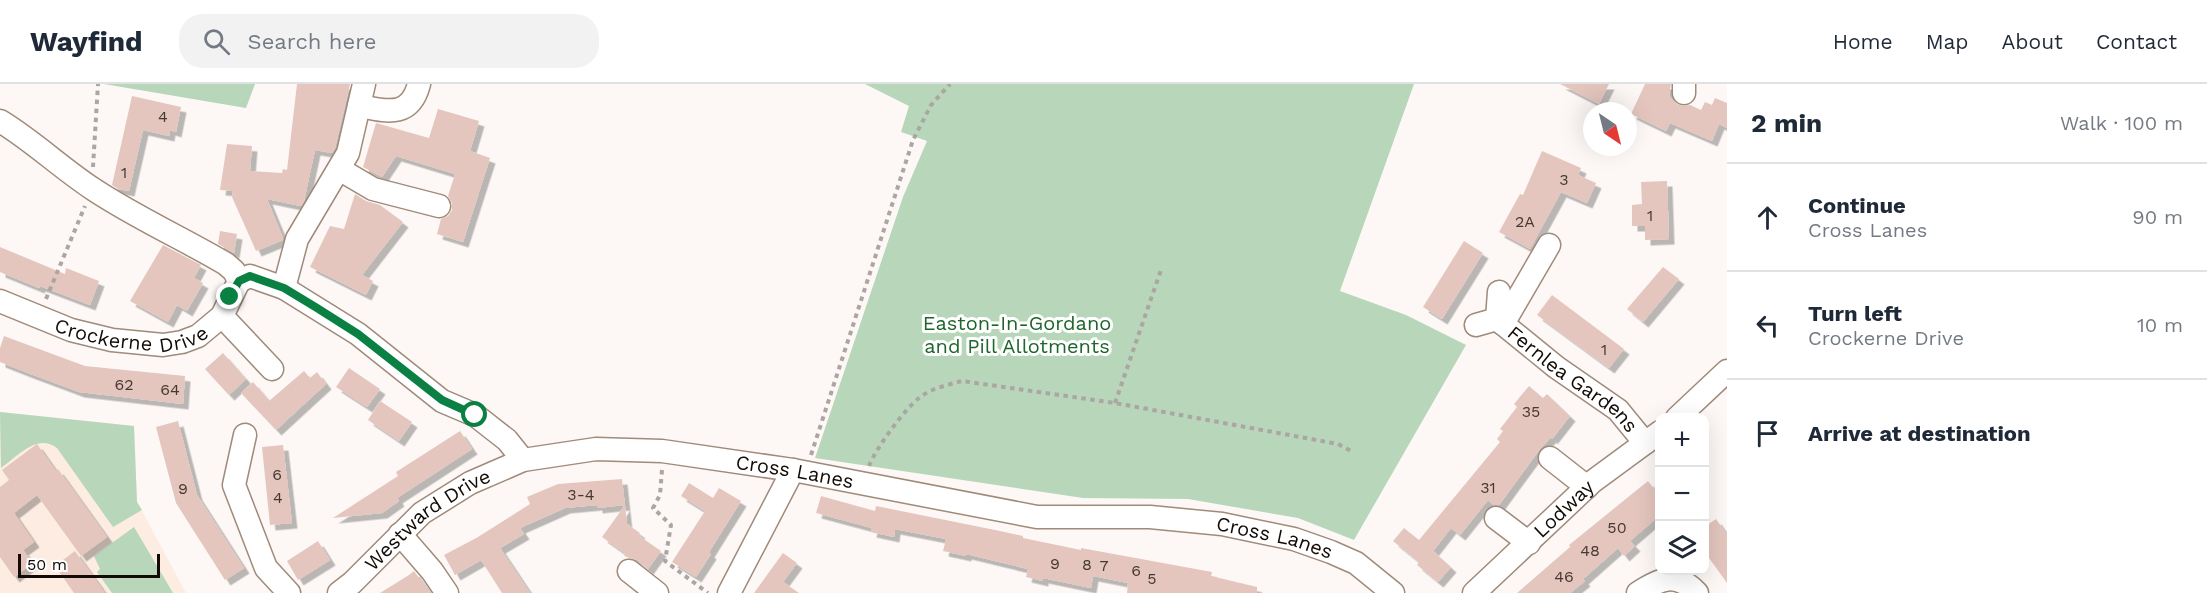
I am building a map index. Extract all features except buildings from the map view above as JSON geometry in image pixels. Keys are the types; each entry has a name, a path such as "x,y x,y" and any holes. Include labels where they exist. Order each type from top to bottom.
{"street":[{"path":"284,288 297,239 348,153 361,95 395,111 410,102 416,95 419,84"},
{"path":"0,121 126,210 226,264 234,271 239,281 250,276 284,288 358,334 442,400 475,415 507,440 523,460"},
{"path":"339,169 373,189 439,206"},
{"path":"1500,322 1549,245"},
{"name":"Crockerne Drive","path":"0,301 71,330 112,340 164,345 198,336 222,316 239,281"},
{"name":"Fernlea Gardens","path":"1499,292 1500,322"},
{"path":"222,316 272,369"},
{"name":"Fernlea Gardens","path":"1476,325 1500,322 1556,367 1652,437"},
{"path":"1681,413 1727,371"},
{"path":"245,435 234,485 266,568 289,593"},
{"name":"Lodway","path":"1474,593 1587,487 1652,437"},
{"name":"Cross Lanes","path":"523,460 596,449 662,451 799,472 1037,517 1150,517 1222,524 1294,539 1331,552 1356,563 1393,593"},
{"path":"1550,458 1587,487"},
{"name":"Westward Drive","path":"339,593 422,513 470,483 523,460"},
{"path":"729,593 799,472"},
{"path":"1496,518 1529,543"},
{"path":"400,534 432,571 447,593"},
{"path":"629,571 657,593"},
{"path":"1638,593 1655,582 1668,578 1680,581 1697,593"}],"path":[{"path":"38,316 92,188 98,84"},
{"path":"799,472 913,140 931,105 950,84"},
{"path":"1114,403 1161,270"},
{"path":"863,484 875,451 919,398 939,387 963,381 1114,403 1338,444 1353,452"},
{"path":"662,451 660,495 653,508 671,525 665,561 708,593"}],"shaded area":[{"path":"0,412 134,426 137,502 186,593 0,593"}],"green space":[{"path":"104,84 255,84 246,108"},
{"name":"Easton-In-Gordano and Pill Allotments","path":"865,84 1414,84 1340,291 1406,315 1466,345 1354,540 1298,518 1188,499 1083,498 815,458 903,197 927,141 901,132 909,106"},
{"path":"0,412 134,426 137,502 142,510 113,527 57,448 50,444 42,443 28,448 1,468"},
{"path":"134,527 173,593 112,593 97,572 100,569 94,556"}],"route":[{"path":"230,297 239,281 250,276 284,288 358,334 442,400 475,415"}]}
